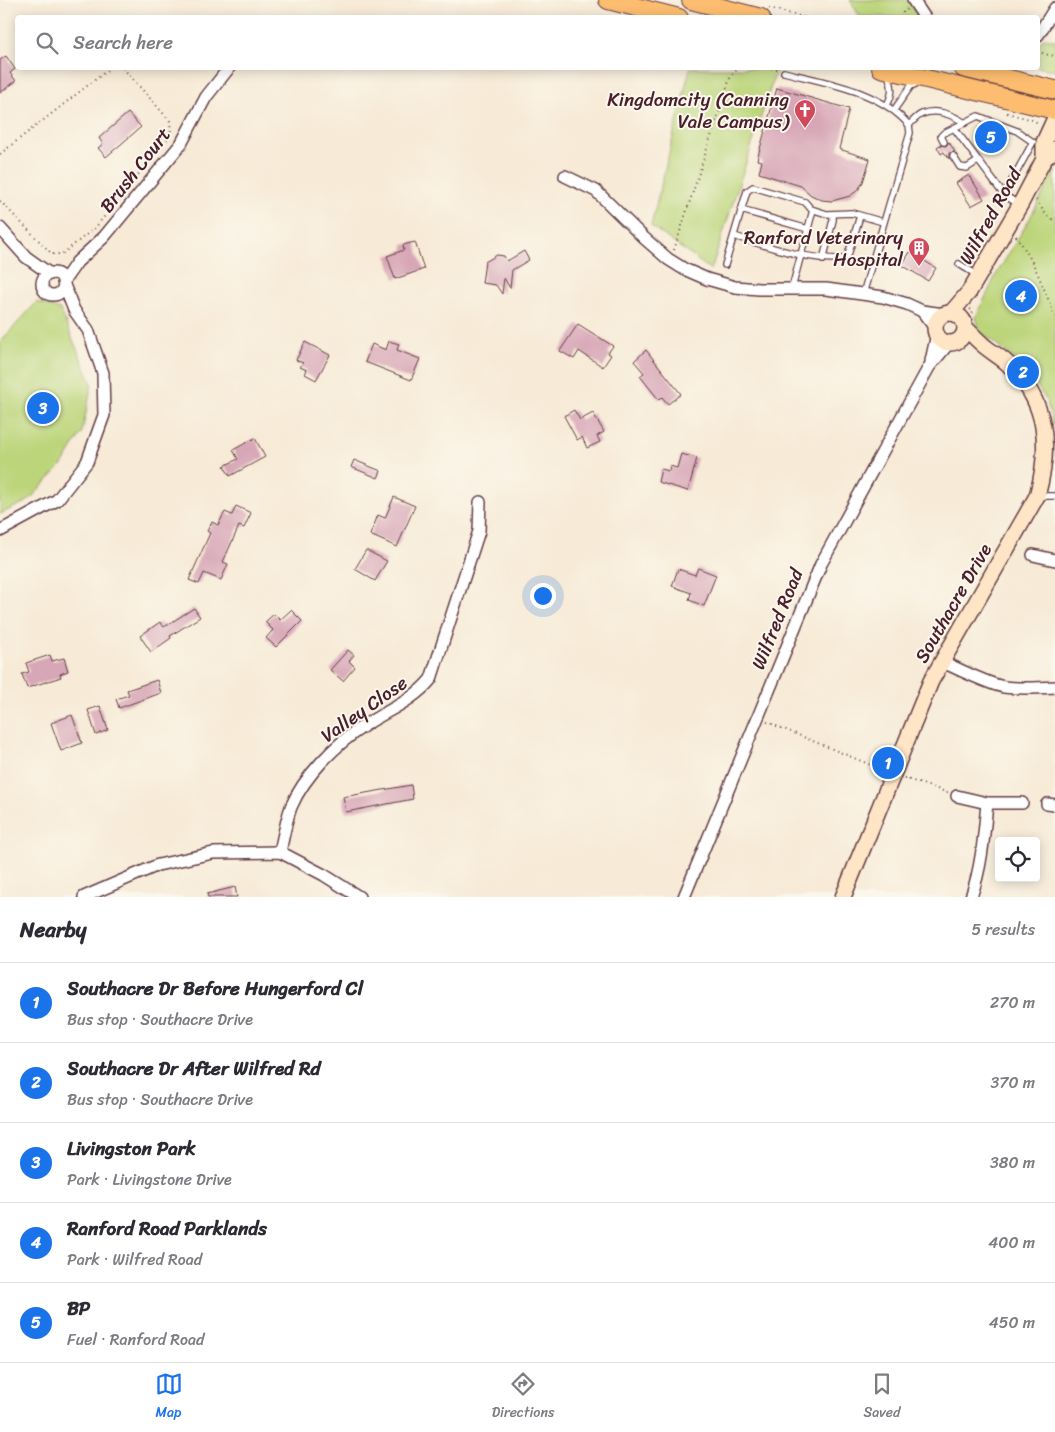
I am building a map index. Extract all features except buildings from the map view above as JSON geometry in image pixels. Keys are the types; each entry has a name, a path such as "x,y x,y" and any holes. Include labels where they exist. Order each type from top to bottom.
{"main road":[{"path":"610,0 668,15"},
{"path":"691,0 749,15"},
{"path":"889,70 1055,110"},
{"path":"971,70 1055,90"}],"street":[{"path":"913,0 923,15"},
{"path":"1040,32 1055,8"},
{"name":"Brush Court","path":"58,279 104,237 156,176 181,144 206,97 227,70"},
{"name":"Wilfred Road","path":"956,318 1028,190 1050,122"},
{"path":"565,176 596,191 668,259 684,269 707,279 735,288 826,289 863,294 896,300 922,311 956,318"},
{"path":"0,228 26,257 43,289 74,310"},
{"path":"0,531 58,500 87,462 104,415 103,373 88,330 74,310 58,279 26,257"},
{"path":"42,284 46,276 58,279"},
{"path":"51,295 60,293 58,279"},
{"path":"922,311 944,337 981,344"},
{"name":"Wilfred Road","path":"684,897 822,564 944,337 938,320 956,318"},
{"name":"Wilfred Road","path":"944,337 963,335 956,318"},
{"name":"Southacre Drive","path":"843,897 931,681 1037,496 1050,459 1039,410 1026,384 1013,369 981,344 956,318"},
{"name":"Valley Close","path":"280,852 291,807 328,754 364,725 420,692 431,679 479,531 480,502"},
{"path":"1033,555 1055,560"},
{"path":"943,662 1003,687 1038,688 1055,686"},
{"path":"957,796 987,803 1022,803"},
{"path":"971,897 977,881 981,858 987,803"},
{"path":"84,897 158,865 213,853 280,852 324,875 360,897"}],"lane":[{"path":"882,70 888,75 892,84 892,97 887,106"},
{"path":"784,72 861,93 894,110 909,125 910,133 863,294"},
{"path":"894,110 911,86 918,82 937,81"},
{"path":"909,125 920,114 934,111 954,115 965,123"},
{"path":"944,142 941,136 944,133 978,116 1017,131 1033,142 1040,153 1004,195"},
{"path":"954,128 1004,195 1020,205"},
{"path":"953,156 960,167 967,168 978,161"},
{"path":"725,265 747,191 753,188 805,202 813,210 827,214 833,215 844,212 883,222"},
{"path":"741,210 808,229"},
{"path":"792,288 813,210"},
{"path":"823,260 833,215"},
{"path":"734,236 823,260 846,258 860,216"},
{"path":"959,264 979,276"},
{"path":"1037,496 1055,496"}],"path":[{"path":"1040,51 1055,56"},
{"path":"0,154 107,70"},
{"path":"0,201 52,254 62,254 95,228 171,134 170,121 125,70"},
{"path":"668,259 679,237 731,75 737,70"},
{"path":"1002,112 1033,120 1050,122"},
{"path":"1028,190 1046,215 1055,220"},
{"path":"1006,229 1016,236 1025,247 1037,271 1055,317"},
{"path":"758,718 892,774 957,796"}],"green space":[{"path":"850,0 908,0 917,15 859,15"},
{"path":"1044,38 1055,40 1055,71 1040,67 1040,43"},
{"path":"690,70 776,70 711,270 651,226"},
{"path":"1055,170 1055,423 1053,424 1046,400 1026,368 980,331 976,317 996,275 1029,220"},
{"path":"37,302 60,310 92,384 82,432 62,465 28,501 0,514 0,342"}],"place":[{"name":"Kingdomcity (Canning Vale Campus)","path":"805,129"},
{"name":"BP","path":"991,137"},
{"name":"Ranford Veterinary Hospital","path":"919,267"},
{"name":"Ranford Road Parklands","path":"1021,296"},
{"name":"Southacre Dr After Wilfred Rd","path":"1023,372"},
{"name":"Livingston Park","path":"43,408"},
{"name":"Southacre Dr Before Hungerford Cl","path":"888,763"}]}
